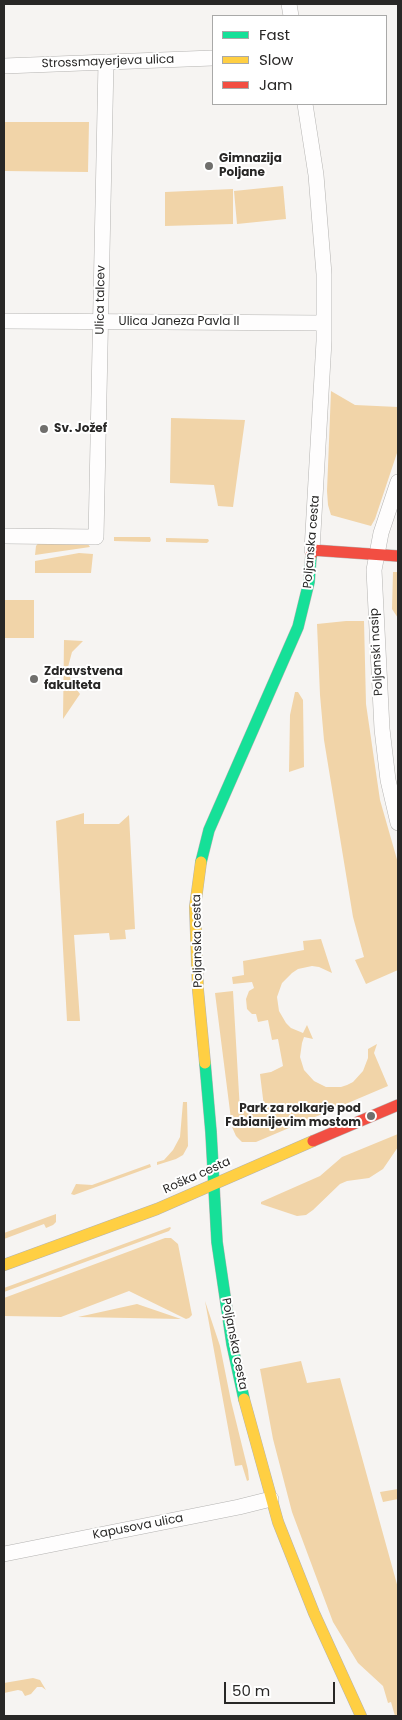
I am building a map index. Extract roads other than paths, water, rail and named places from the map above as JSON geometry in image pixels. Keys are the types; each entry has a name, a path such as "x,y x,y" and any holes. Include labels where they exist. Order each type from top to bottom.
{"main road":[{"path":"312,550 398,556"},
{"name":"Poljanska cesta","path":"312,550 308,589 298,627 216,813 206,842 199,872 195,944 211,1132 219,1262 232,1344 249,1420 282,1534 314,1613 361,1716"},
{"name":"Roška cesta","path":"4,1265 156,1209 335,1130 398,1105"}],"street":[{"name":"Strossmayerjeva ulica","path":"4,66 212,58"},
{"name":"Ulica talcev","path":"4,536 96,537 106,62"},
{"name":"Poljanska cesta","path":"305,105 316,175 324,274 324,324 312,550"},
{"name":"Ulica Janeza Pavla II","path":"4,321 324,324"},
{"name":"Poljanski nasip","path":"398,482 381,533 374,570 382,729 388,780 398,823"},
{"name":"Kapusova ulica","path":"4,1554 271,1499"}],"place":[{"name":"Gimnazija Poljane","path":"209,166"},
{"name":"Sv. Jožef","path":"44,429"},
{"name":"Zdravstvena fakulteta","path":"34,679"},
{"name":"Park za rolkarje pod Fabianijevim mostom","path":"371,1116"}]}
